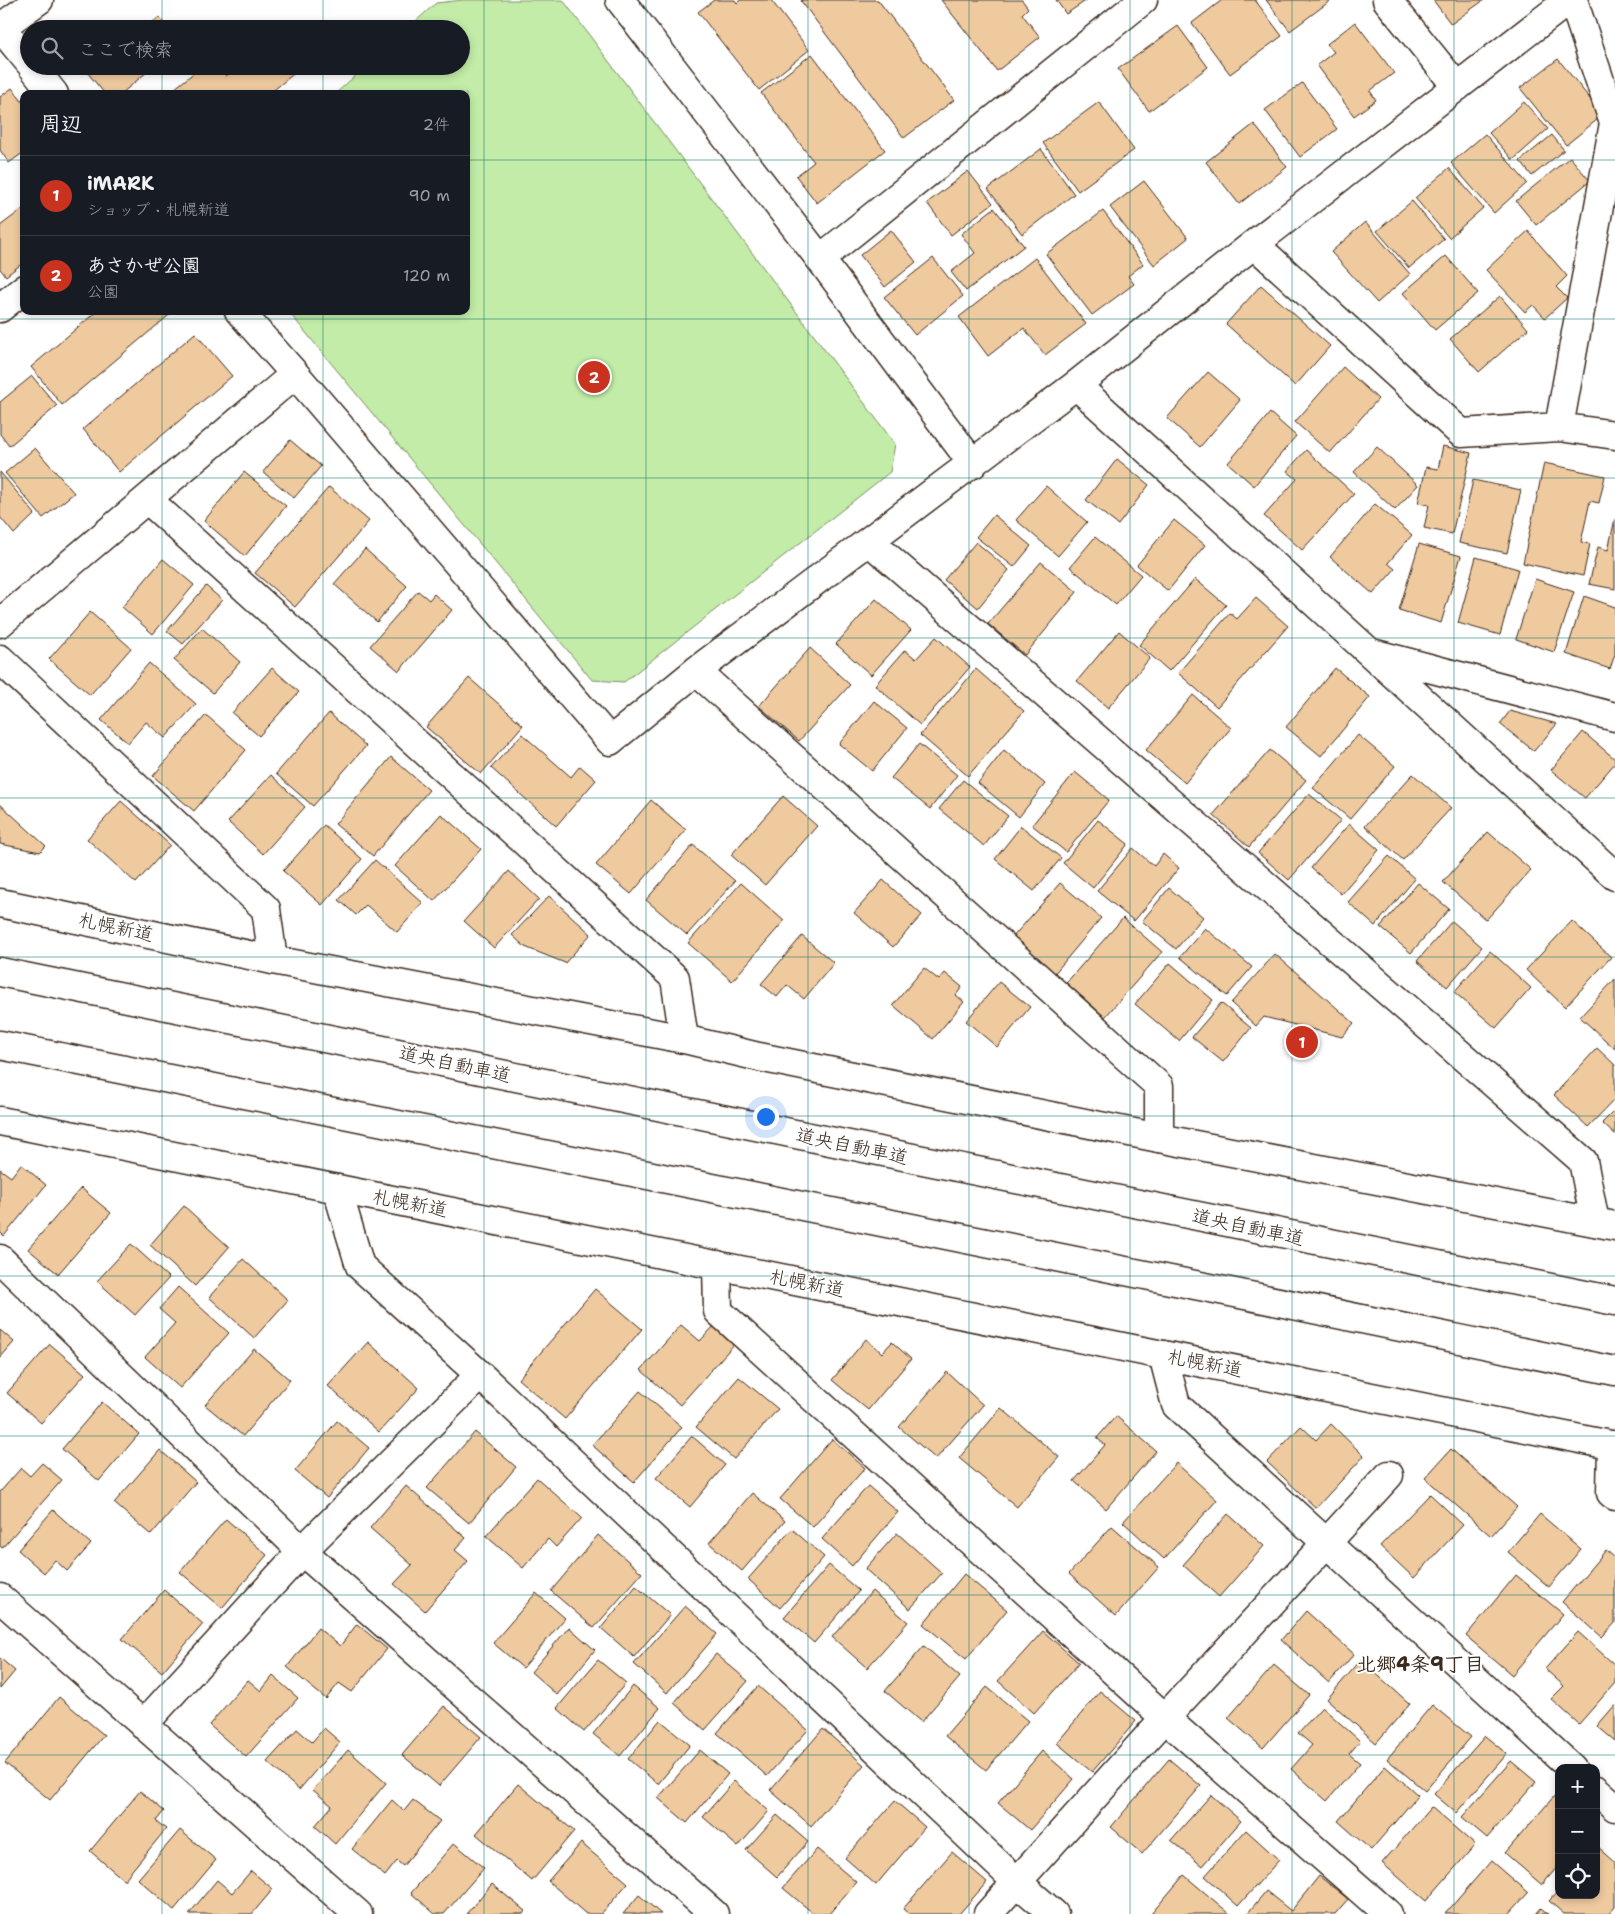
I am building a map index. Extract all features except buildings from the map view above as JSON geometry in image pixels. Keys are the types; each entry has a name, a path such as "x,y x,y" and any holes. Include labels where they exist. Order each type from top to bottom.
{"main road":[{"path":"20,51 0,28 39,0"},
{"path":"620,0 820,259 973,464"},
{"path":"820,259 1143,0"},
{"path":"1387,0 1457,87"},
{"path":"243,315 610,741 696,671 1076,385 1254,244 1569,0"},
{"path":"1559,427 1614,123 1573,0"},
{"path":"39,75 51,90"},
{"path":"1254,244 1461,433 1559,427 1615,435"},
{"path":"0,308 20,291"},
{"path":"0,623 295,374"},
{"path":"1076,385 1615,876"},
{"path":"147,499 674,978 684,1039"},
{"path":"869,541 1583,1161 1605,1224"},
{"path":"1369,652 1615,717"},
{"path":"0,659 266,909 273,960"},
{"path":"696,671 1159,1086 1159,1138"},
{"name":"札幌新道","path":"0,903 273,960 684,1039 759,1057 1159,1138 1605,1224"},
{"name":"道央自動車道","path":"0,972 1615,1302"},
{"path":"0,1045 1615,1371"},
{"name":"札幌新道","path":"0,1121 1613,1445"},
{"path":"337,1188 360,1266 480,1375 1017,1882 1054,1914"},
{"path":"0,1259 302,1551 714,1914"},
{"path":"717,1265 718,1311 1165,1718 1388,1914"},
{"path":"1163,1355 1176,1405 1568,1764"},
{"path":"143,1725 302,1551 480,1375"},
{"path":"1613,1445 1611,1493 1615,1496"},
{"path":"988,1914 1165,1718 1389,1476"},
{"path":"0,1598 358,1914"},
{"path":"1600,1794 1615,1807"}],"green space":[{"path":"463,0 563,0 895,444 890,472 624,682 592,680 291,315 470,315 470,90 339,90 356,75 470,75 470,20 417,20 436,3"}],"place":[{"name":"あさかぜ公園","path":"594,377"},
{"name":"iMARK","path":"1302,1042"}],"district":[{"name":"北郷4条9丁目","path":"1420,1664"}]}
